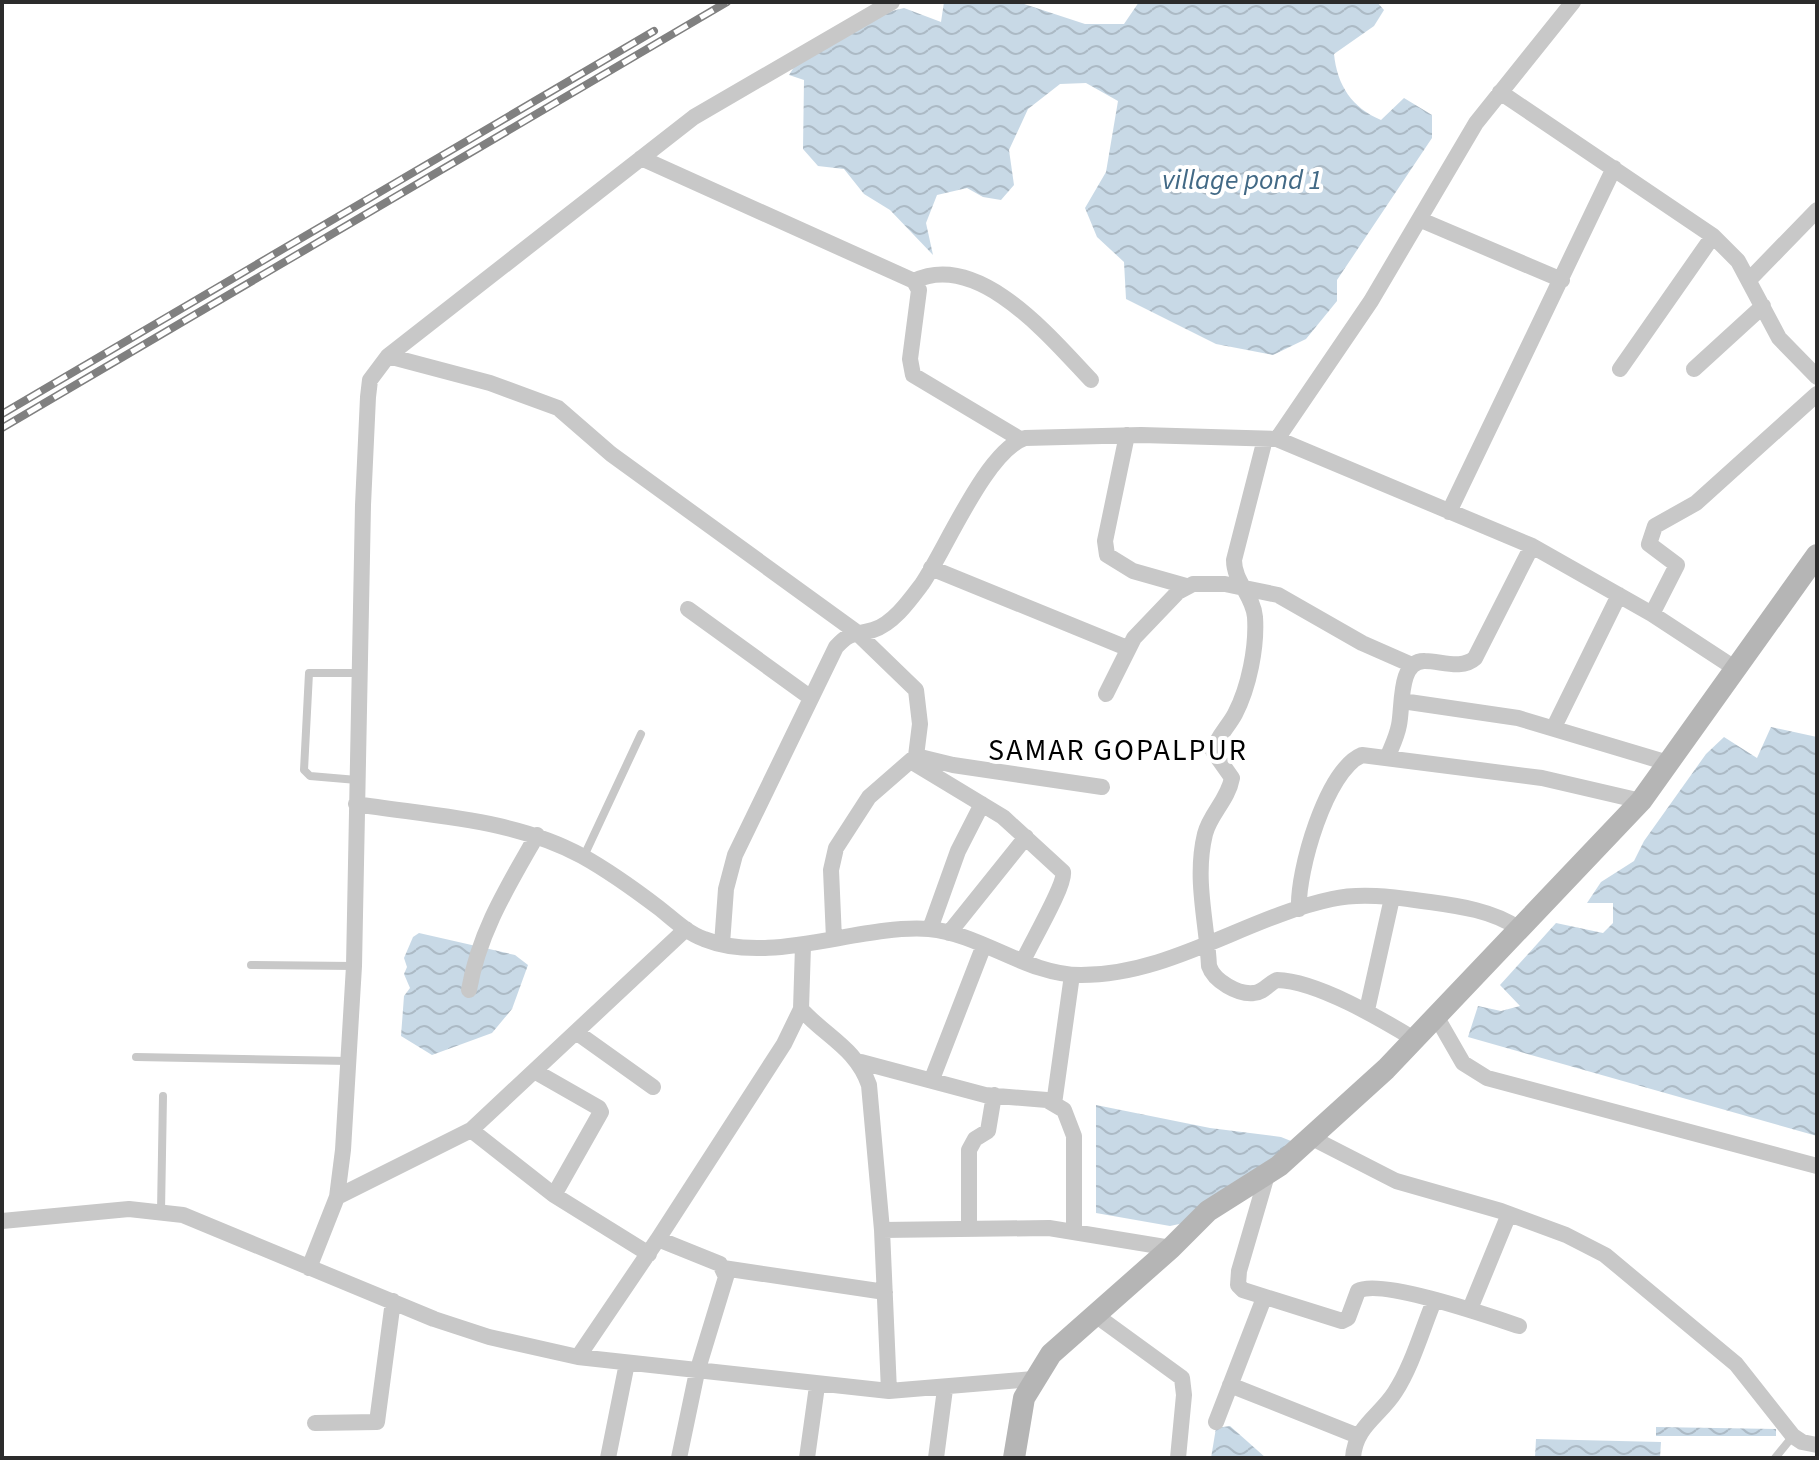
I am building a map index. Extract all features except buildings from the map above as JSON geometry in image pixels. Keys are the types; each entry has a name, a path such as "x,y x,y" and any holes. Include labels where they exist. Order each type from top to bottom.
{"street":[{"path":"309,1268 337,1197 348,1061 354,966 359,673 370,380 388,356 641,158 733,93 892,2"},
{"path":"1414,1039 1367,1010 1283,980 1270,983 1258,993 1229,986 1212,974 1201,903 1204,844 1210,822 1227,796 1232,778 1213,751 1242,698 1253,651 1255,614 1236,578 1234,560 1271,439 1421,220 1476,123 1573,2"},
{"path":"1500,92 1713,236 1729,250 1749,280 1779,338 1817,377"},
{"path":"641,158 914,281 919,290 910,359 913,375 1020,439 1127,435 1271,439 1532,546 1652,614 1736,669"},
{"path":"1449,512 1614,168"},
{"path":"1749,280 1817,210"},
{"path":"1421,220 1562,280"},
{"path":"1620,369 1713,236"},
{"path":"914,281 937,273 981,285 1035,320 1091,380"},
{"path":"1694,369 1763,306"},
{"path":"388,356 490,383 558,408 611,454 855,631 916,690 920,724 914,759 869,797 836,848 831,870 834,939"},
{"path":"1652,614 1677,565 1649,544 1655,526 1696,503 1817,394"},
{"path":"1127,435 1105,541 1107,555 1133,571 1186,586 1225,584 1245,591 1265,591 1291,600 1362,643 1412,665"},
{"path":"722,944 730,870 836,647 855,631 872,631 894,617 931,568 986,476 1020,439"},
{"path":"1388,756 1399,726 1405,678 1412,665 1423,660 1463,664 1475,658 1532,546"},
{"path":"1014,1458 1024,1398 1051,1354 1171,1248 1208,1211 1267,1175 1312,1138 1355,1100 1414,1039 1641,801 1817,555"},
{"path":"931,568 1127,648"},
{"path":"1106,694 1127,648 1186,586"},
{"path":"1554,727 1619,595"},
{"path":"688,609 811,698"},
{"path":"1402,701 1483,711 1554,727 1668,763"},
{"path":"1299,909 1300,876 1306,853 1342,774 1350,762 1362,755 1542,778 1641,801"},
{"path":"914,759 1102,787"},
{"path":"914,759 982,804 1060,867 1065,880 1023,961"},
{"path":"356,804 537,835 584,857 686,929 722,944 803,946 889,929 930,929 984,945 1058,974 1072,975 1127,971 1299,909 1352,896 1463,908 1498,917 1518,928"},
{"path":"930,929 958,851 982,804"},
{"path":"469,990 474,960 492,914 537,835"},
{"path":"949,933 1026,837"},
{"path":"1367,1010 1392,898"},
{"path":"337,1197 471,1130 686,929"},
{"path":"932,1079 984,945"},
{"path":"578,1357 784,1044 801,1009 803,946"},
{"path":"1054,1104 1072,975"},
{"path":"801,1009 820,1030 861,1062 994,1095 1014,1095 1054,1104 1064,1110 1074,1136 1074,1230"},
{"path":"1436,1016 1463,1063 1487,1078 1817,1166"},
{"path":"576,1032 653,1087"},
{"path":"861,1062 869,1085 882,1230 889,1391"},
{"path":"536,1072 601,1112 554,1195"},
{"path":"969,1229 969,1150 975,1139 988,1131 994,1095"},
{"path":"471,1130 554,1195 653,1246 723,1268 885,1292"},
{"path":"1312,1138 1396,1181 1509,1214 1593,1248 1642,1283 1750,1379 1793,1436 1817,1445"},
{"path":"1267,1175 1237,1281 1243,1290 1342,1321 1348,1318 1355,1297 1364,1288 1381,1288 1470,1309 1519,1326"},
{"path":"2,1221 96,1210 161,1211 218,1228 309,1268 489,1337 578,1357 817,1386 889,1391 945,1389 1033,1379"},
{"path":"1470,1309 1509,1214"},
{"path":"882,1230 1074,1230 1171,1248"},
{"path":"679,1458 697,1372 724,1283 723,1268"},
{"path":"1216,1422 1264,1298"},
{"path":"315,1423 377,1422 393,1301"},
{"path":"1353,1458 1358,1436 1394,1395 1434,1301"},
{"path":"1094,1314 1182,1378 1184,1395 1178,1458"},
{"path":"608,1458 627,1363"},
{"path":"1230,1385 1358,1436"},
{"path":"807,1458 817,1386"},
{"path":"936,1458 945,1389"}],"lane":[{"path":"357,780 310,776 304,770 309,673 359,673"},
{"path":"584,857 641,734"},
{"path":"251,965 354,966"},
{"path":"136,1057 348,1061"},
{"path":"161,1211 163,1096"},
{"path":"1775,1458 1793,1436"}],"water":[{"name":"village pond 1","path":"944,2 1018,2 1085,24 1124,24 1139,2 1377,2 1384,10 1374,26 1334,54 1339,76 1354,102 1381,120 1404,98 1432,115 1432,138 1337,280 1337,301 1306,339 1273,355 1216,344 1126,299 1124,262 1097,237 1085,208 1106,172 1118,101 1086,83 1060,84 1028,109 1009,150 1014,185 1001,200 983,197 967,188 937,195 926,223 933,255 890,210 864,194 844,169 818,166 803,149 804,80 789,75 798,61 884,13 904,8 941,22"},
{"path":"1771,727 1817,737 1817,1136 1468,1037 1478,1006 1501,1011 1520,1006 1500,985 1556,923 1603,933 1613,923 1613,903 1587,903 1601,882 1634,861 1644,841 1706,754 1724,737 1757,758"},
{"path":"419,933 515,955 528,965 512,1009 492,1033 432,1055 401,1036 404,996 410,988 404,974 407,967 404,958 413,937"},
{"path":"1096,1105 1210,1128 1281,1137 1296,1143 1184,1223 1170,1226 1096,1213"},
{"path":"1230,1426 1266,1458 1211,1458 1216,1428"},
{"path":"1656,1427 1776,1429 1776,1436 1656,1436"},
{"path":"1536,1439 1661,1442 1660,1458 1535,1458"}],"railway":[{"path":"2,428 727,2"},
{"path":"2,414 654,31"}],"district":[{"name":"SAMAR GOPALPUR","path":"1118,750"}]}
